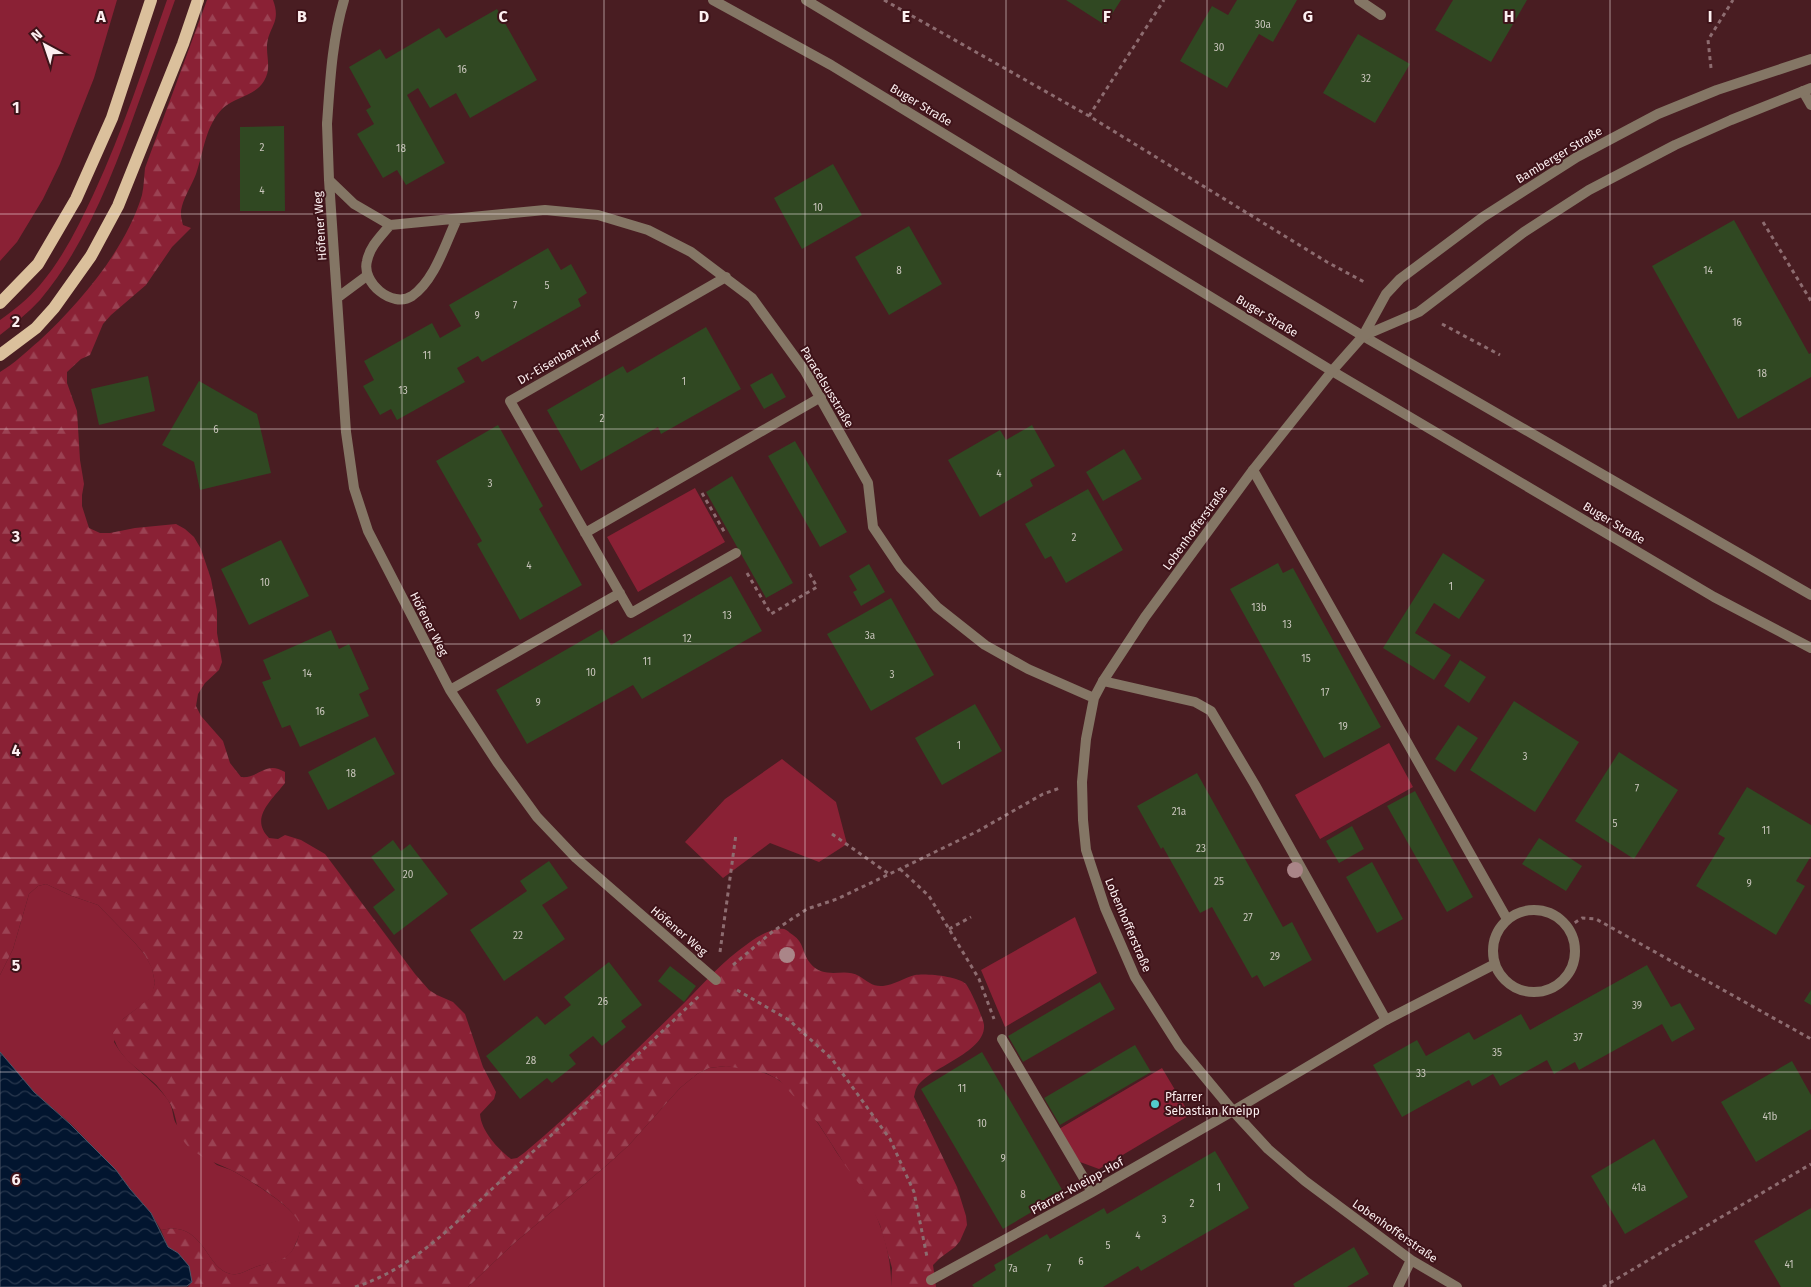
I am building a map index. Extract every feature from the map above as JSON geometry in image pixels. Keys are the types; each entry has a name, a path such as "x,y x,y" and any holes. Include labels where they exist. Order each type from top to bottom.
{"main road":[{"path":"0,303 38,264 76,200 112,118 151,0"},
{"path":"0,355 36,328 54,308 91,256 118,206 183,44 198,0"}],"street":[{"path":"344,0 340,12 330,73 327,124 329,180 354,204 390,225 374,243 366,262 368,275 377,290 396,300 410,297 425,283 456,220"},
{"name":"Buger Straße","path":"713,0 831,65 1332,371 1714,597 1811,648"},
{"path":"806,0 1363,336 1811,595"},
{"path":"1359,0 1381,15"},
{"name":"Bamberger Straße","path":"1332,371 1363,336 1386,294 1400,279 1483,216 1577,156 1658,114 1718,90 1811,59"},
{"path":"1807,90 1811,105"},
{"name":"Bamberger Straße","path":"1363,336 1419,312 1524,232 1589,190 1675,145 1730,120 1807,90"},
{"name":"Höfener Weg","path":"329,180 346,432 354,488 368,530 450,690 497,762 537,817 576,858 716,980"},
{"name":"Paracelsusstraße","path":"390,225 545,210 598,216 648,230 691,252 752,298 805,371 868,483 873,527 900,567 937,607 985,645 1028,669 1094,698"},
{"path":"337,298 368,275"},
{"name":"Dr.-Eisenbart-Hof","path":"726,277 510,401 631,613 736,553"},
{"name":"Lobenhofferstraße","path":"1332,371 1253,470 1145,617 1094,698 1086,739 1082,782 1086,850 1105,908 1135,976 1179,1046 1233,1111 1268,1149 1305,1181 1411,1260 1457,1287"},
{"path":"585,533 821,398"},
{"path":"1253,470 1507,919"},
{"path":"450,690 620,594"},
{"path":"1103,681 1195,702 1211,711 1255,785 1386,1020"},
{"path":"1539,909 1555,915 1568,927 1575,943 1574,961 1566,976 1553,987 1536,992 1518,989 1504,979 1495,964 1493,952 1494,940 1499,929 1507,919 1522,911 1539,909"},
{"path":"1233,1111 1386,1020 1495,964"},
{"path":"1002,1038 1092,1192"},
{"name":"Pfarrer-Kneipp-Hof","path":"931,1280 1092,1192 1233,1111"},
{"path":"1398,1287 1411,1260"}],"path":[{"path":"884,0 1089,116 1327,262"},
{"path":"1089,116 1164,0"},
{"path":"1718,90 1710,64 1708,40 1733,0"},
{"path":"1763,222 1811,301"},
{"path":"355,1287 371,1282 392,1271 431,1243 557,1130 716,980 772,932 807,909 837,899 900,869 978,830 1043,794 1082,782"},
{"path":"716,980 736,834"},
{"path":"832,834 889,874"},
{"path":"900,869 928,896 950,929 979,979 1002,1038"},
{"path":"950,929 971,917"},
{"path":"1568,927 1582,918 1596,919 1811,1039"},
{"path":"716,980 789,1020 832,1059 890,1139 914,1192 931,1280"},
{"path":"1603,1287 1811,1164"}],"green space":[{"path":"0,0 117,0 94,78 60,164 43,199 17,242 0,261"},
{"path":"167,0 175,0 118,158 97,208 71,256 40,300 0,335 0,320 31,295 48,275 70,241 82,217 105,170 124,122"},
{"path":"207,0 273,0 276,15 268,41 267,73 260,86 228,104 212,123 196,174 181,209 183,225 191,228 172,247 146,285 103,324 90,355 81,359 67,372 67,383 77,411 80,460 84,484 82,506 89,528 100,533 110,533 135,528 176,524 194,537 201,549 211,579 217,611 217,633 222,662 219,670 205,683 198,694 196,706 201,716 223,741 230,763 241,777 247,777 272,768 285,772 285,783 269,803 262,816 263,831 269,838 278,839 285,835 301,840 325,854 429,990 453,1002 465,1014 483,1067 496,1092 494,1099 480,1114 483,1127 491,1139 511,1159 517,1158 524,1153 583,1101 730,958 752,940 768,932 784,929 795,936 801,943 810,963 822,971 853,974 876,986 891,984 920,974 949,977 966,984 983,1021 982,1035 967,1052 923,1080 916,1088 914,1097 957,1187 966,1216 967,1225 960,1241 933,1265 936,1287 891,1287 892,1268 880,1225 863,1189 818,1123 779,1080 766,1073 726,1066 709,1068 697,1074 680,1088 629,1145 512,1245 468,1287 188,1287 192,1282 183,1260 178,1253 168,1247 161,1230 176,1229 188,1232 219,1267 227,1273 237,1274 286,1257 294,1248 300,1232 300,1225 295,1216 280,1201 238,1174 191,1149 181,1137 174,1111 164,1094 122,1055 113,1033 123,1019 150,998 155,983 152,969 145,955 98,905 46,884 38,886 29,894 13,949 0,975 0,372 39,341 70,310 100,274 125,235 142,195 145,168"},
{"path":"695,488 725,542 638,592 607,537"},
{"path":"1389,743 1413,787 1320,839 1295,795"},
{"path":"782,759 836,802 847,844 819,862 770,843 723,878 685,842 725,799"},
{"path":"46,884 98,905 145,955 152,968 155,983 151,998 123,1019 114,1042 126,1058 162,1092 170,1103 177,1125 203,1152 217,1165 229,1169 259,1186 296,1217 300,1223 299,1234 292,1251 285,1258 237,1274 227,1273 219,1267 188,1232 176,1229 161,1230 151,1213 116,1170 71,1124 34,1092 0,1052 0,975 13,949 29,894 38,886"},
{"path":"1075,917 1097,973 1005,1027 981,970"},
{"path":"726,1066 759,1071 777,1079 794,1093 810,1113 858,1180 870,1201 887,1249 891,1287 468,1287 512,1245 629,1145 680,1088 697,1074 709,1068"},
{"path":"1162,1068 1190,1115 1099,1169 1080,1162 1059,1129"}],"water":[{"path":"0,1052 34,1092 70,1124 116,1170 151,1213 168,1247 178,1253 189,1266 192,1282 187,1286 0,1287"}],"building":[{"path":"1066,0 1121,0 1105,25"},
{"path":"1237,0 1297,0 1273,42 1259,34 1227,88 1180,61 1212,6 1228,15"},
{"path":"1453,0 1527,0 1491,62 1435,30"},
{"path":"497,9 537,80 470,118 456,93 430,108 418,88 407,95 445,163 406,185 397,170 383,178 357,134 374,124 366,110 371,107 349,67 380,49 386,59 439,28 446,38"},
{"path":"1358,34 1410,64 1375,123 1323,93"},
{"path":"284,126 285,211 240,211 240,127"},
{"path":"833,164 862,215 802,249 774,198"},
{"path":"1734,220 1809,354 1811,353 1811,377 1738,419 1652,266"},
{"path":"909,226 942,284 889,315 855,257"},
{"path":"548,248 561,270 571,264 587,293 578,299 581,306 482,362 478,356 457,368 465,382 397,420 391,409 380,415 363,386 374,380 364,361 432,323 440,338 461,326 449,305"},
{"path":"706,327 741,389 661,434 658,427 581,471 547,410 623,366 627,373"},
{"path":"772,373 786,397 764,409 750,385"},
{"path":"148,376 155,411 99,425 91,389"},
{"path":"199,381 257,414 271,473 200,490 194,462 162,445"},
{"path":"498,425 543,506 539,509 582,585 520,620 477,544 482,541 436,461"},
{"path":"1032,425 1055,466 1030,480 1033,486 980,517 948,460 1000,430 1006,440"},
{"path":"795,441 847,532 820,547 768,456"},
{"path":"1124,449 1142,479 1103,501 1086,472"},
{"path":"732,476 793,583 766,598 706,492"},
{"path":"1088,489 1123,550 1066,583 1051,556 1045,559 1025,524"},
{"path":"281,540 309,596 249,625 221,569"},
{"path":"1443,553 1485,580 1459,619 1434,603 1415,633 1451,655 1434,680 1383,648"},
{"path":"1278,563 1283,573 1293,568 1381,727 1324,758 1230,589"},
{"path":"869,564 885,592 861,606 853,592 857,590 849,576"},
{"path":"731,576 762,631 642,699 633,685 527,744 496,690 602,629 611,645"},
{"path":"891,598 934,675 871,711 827,634"},
{"path":"331,630 339,649 349,644 369,689 359,694 369,716 300,747 290,725 282,728 262,682 271,679 263,660"},
{"path":"1460,660 1486,677 1469,703 1444,686"},
{"path":"1514,701 1579,742 1535,812 1470,770"},
{"path":"975,704 1002,751 942,785 915,738"},
{"path":"1458,725 1478,738 1455,772 1435,759"},
{"path":"375,737 395,774 328,810 308,772"},
{"path":"1619,752 1678,790 1634,859 1575,821"},
{"path":"1197,773 1283,927 1292,922 1312,960 1264,987 1257,975 1252,978 1212,907 1200,913 1163,847 1161,849 1137,806"},
{"path":"1747,787 1811,825 1811,856 1796,881 1805,886 1776,935 1696,886 1725,838 1718,834"},
{"path":"1415,791 1473,897 1447,912 1387,806"},
{"path":"1352,826 1364,849 1339,863 1326,841"},
{"path":"1539,838 1582,866 1566,891 1522,864"},
{"path":"393,840 401,851 410,844 448,894 394,935 373,907 395,890 371,857"},
{"path":"549,861 568,888 542,905 565,939 504,981 470,930 527,891 520,881"},
{"path":"1372,862 1403,919 1377,933 1346,877"},
{"path":"609,962 642,1005 621,1021 626,1027 602,1046 593,1036 569,1055 576,1064 552,1083 547,1078 520,1099 486,1056 537,1016 545,1025 571,1005 564,997"},
{"path":"1647,965 1671,1007 1680,1003 1695,1029 1672,1042 1662,1024 1579,1070 1575,1062 1554,1074 1547,1060 1500,1086 1493,1074 1472,1086 1469,1080 1402,1117 1373,1065 1417,1040 1426,1056 1469,1032 1474,1040 1521,1014 1530,1030"},
{"path":"670,966 696,986 684,1002 658,981"},
{"path":"1100,982 1115,1009 1023,1062 1008,1036"},
{"path":"1811,990 1811,1005 1804,1001"},
{"path":"1135,1045 1151,1072 1060,1125 1044,1098"},
{"path":"982,1052 1064,1193 1003,1229 921,1089"},
{"path":"1792,1061 1811,1095 1811,1129 1756,1162 1721,1102"},
{"path":"1654,1139 1688,1197 1625,1234 1591,1176"},
{"path":"1215,1151 1249,1208 1141,1271 1138,1266 1103,1287 974,1287 972,1285 996,1270 994,1265 1047,1234 1050,1239 1104,1208 1107,1214"},
{"path":"1811,1208 1811,1287 1781,1287 1754,1241"},
{"path":"1354,1247 1369,1274 1347,1287 1295,1287 1293,1284"}],"place":[{"name":"Pfarrer Sebastian Kneipp","path":"1155,1104"}]}
